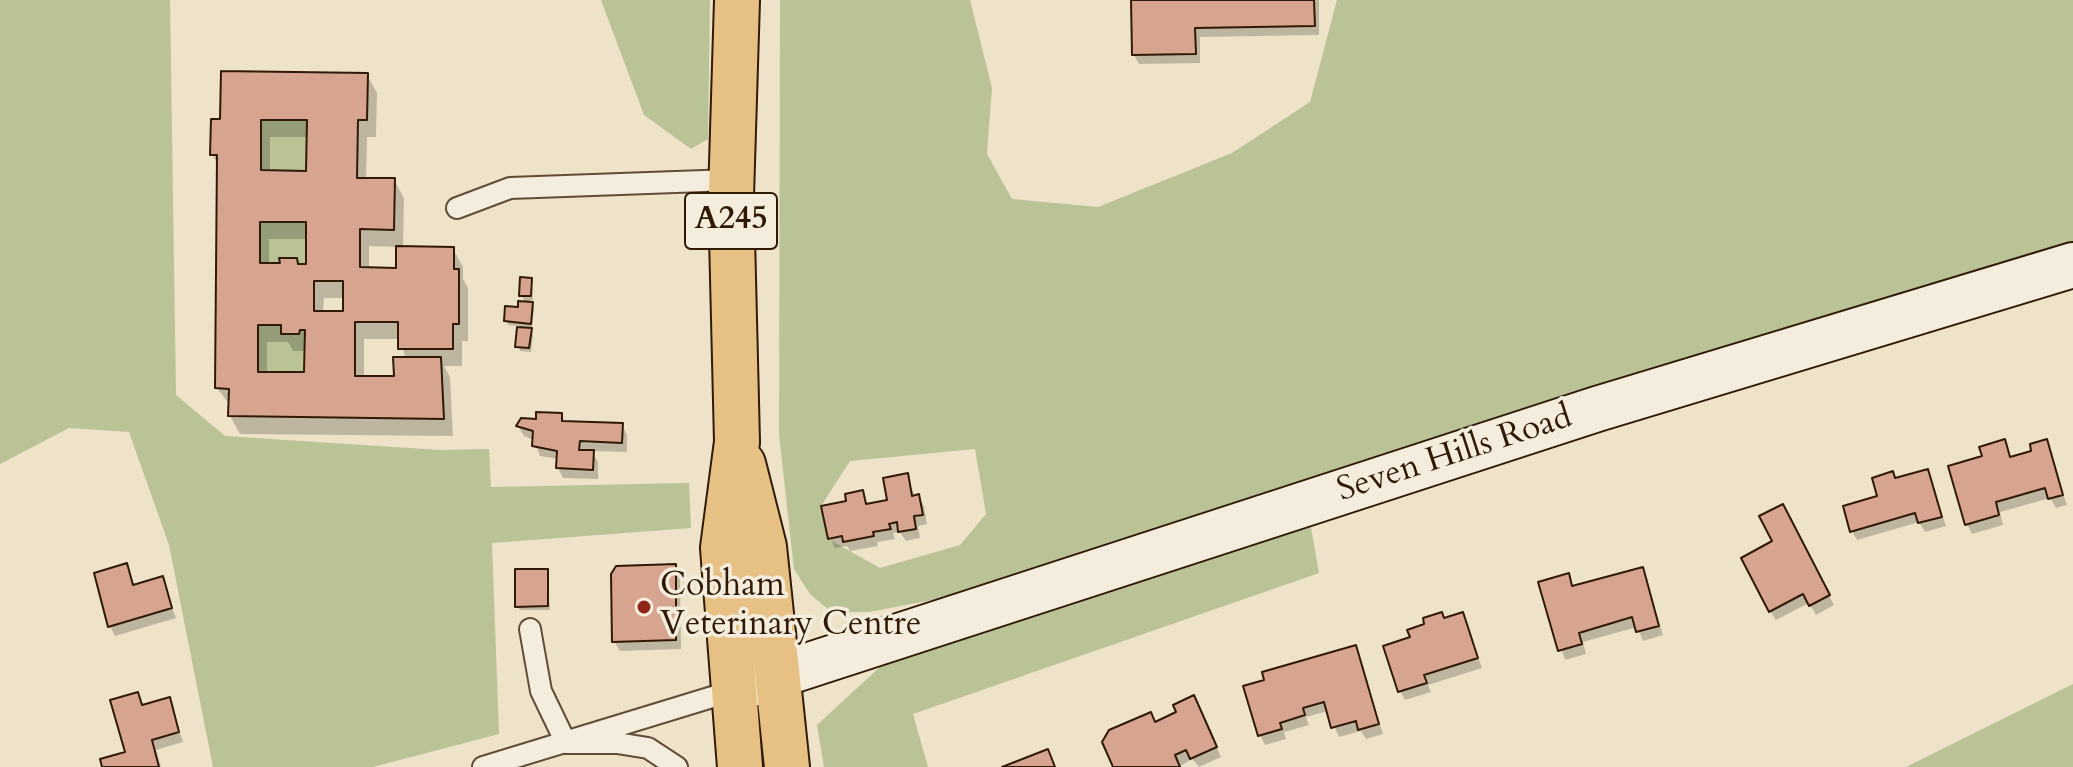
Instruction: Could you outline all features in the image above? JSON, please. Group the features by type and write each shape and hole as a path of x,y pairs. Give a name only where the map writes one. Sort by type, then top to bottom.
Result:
{"main road":[{"name":"A245","path":"737,0 731,180 737,442 723,548 740,767"},
{"name":"Seven Hills Road","path":"732,691 779,695 840,656 1597,409 2073,265"},
{"name":"A245","path":"737,442 764,547 787,767"}],"lane":[{"path":"457,208 510,188 731,180"},
{"path":"530,629 541,691 566,743"},
{"path":"483,767 732,691"},
{"path":"566,743 617,743 648,748 677,767"}],"green space":[{"path":"0,0 170,0 176,395 225,436 440,450 489,449 491,487 689,483 691,528 492,543 499,734 373,767 213,767 169,545 129,432 69,428 0,464"},
{"path":"601,0 710,0 708,139 691,149 644,115"},
{"path":"780,0 970,0 992,88 987,154 1012,199 1098,207 1232,153 1310,102 1337,0 2073,0 2073,251 1073,573 869,612 831,612 810,594 794,569 779,435","holes":["975,449 986,514 960,545 880,568 828,539 821,506 850,461"]},
{"path":"261,120 307,120 306,171 261,170"},
{"path":"260,222 306,222 306,264 298,264 297,258 280,258 280,263 260,263"},
{"path":"258,325 281,325 281,334 299,334 300,330 305,330 304,372 258,372"},
{"path":"1310,522 1319,573 913,714 928,767 824,767 817,725 894,654"},
{"path":"2073,684 2073,767 1906,767"}],"building":[{"path":"1131,0 1314,0 1315,26 1195,28 1196,54 1132,55"},
{"path":"221,71 368,73 367,120 358,120 357,178 395,178 394,230 360,229 360,267 396,268 396,246 454,247 454,269 459,269 459,324 453,324 453,349 398,349 398,322 355,322 355,376 394,376 393,357 441,357 444,419 228,416 229,389 215,388 217,155 210,155 211,119 220,119","holes":["261,120 307,120 306,171 261,170","260,222 306,222 306,264 298,264 297,258 279,258 280,263 260,263","314,281 343,281 343,311 314,311","258,325 281,325 281,334 299,334 300,330 305,330 304,372 258,372"]},
{"path":"520,277 532,278 531,296 519,296"},
{"path":"518,301 533,302 531,324 504,321 505,306 518,307"},
{"path":"517,327 532,328 529,348 515,347"},
{"path":"536,412 562,413 562,421 623,423 622,443 580,441 579,450 594,450 593,470 556,468 557,451 532,446 533,431 516,426 521,418 536,419"},
{"path":"2005,439 2010,457 2031,451 2030,444 2047,439 2063,495 2048,499 2045,488 1996,502 1999,515 1965,525 1948,466 1982,456 1979,447"},
{"path":"1928,469 1942,517 1918,523 1915,513 1850,532 1843,506 1877,496 1872,478 1893,471 1895,478"},
{"path":"908,473 912,496 919,494 923,515 914,516 916,529 898,532 897,522 889,524 891,529 873,532 874,536 843,542 842,536 828,539 821,506 846,501 845,494 863,490 866,504 887,500 883,478"},
{"path":"1783,504 1830,595 1809,606 1803,594 1769,612 1741,558 1772,541 1759,516"},
{"path":"127,563 133,585 163,576 172,608 108,627 94,573"},
{"name":"Cobham Veterinary Centre","path":"676,564 676,640 612,642 611,574 616,566"},
{"path":"1643,567 1659,626 1636,632 1632,617 1579,633 1582,644 1558,651 1538,582 1569,573 1572,586"},
{"path":"515,569 548,569 548,606 515,607"},
{"path":"1442,612 1444,618 1463,612 1478,658 1424,675 1427,683 1398,692 1383,646 1410,637 1407,630 1424,624 1423,618"},
{"path":"1356,645 1379,724 1358,730 1356,721 1331,728 1324,702 1303,708 1305,715 1280,723 1282,729 1258,736 1243,686 1264,680 1262,672"},
{"path":"138,692 142,705 170,697 179,732 152,740 159,767 102,767 100,759 125,752 110,700"},
{"path":"1194,695 1217,747 1190,759 1186,750 1175,755 1180,767 1113,767 1102,742 1109,730 1151,712 1155,722 1176,712 1173,705"},
{"path":"1048,749 1055,767 1002,767"}],"place":[{"name":"Cobham Veterinary Centre","path":"644,607"}]}
